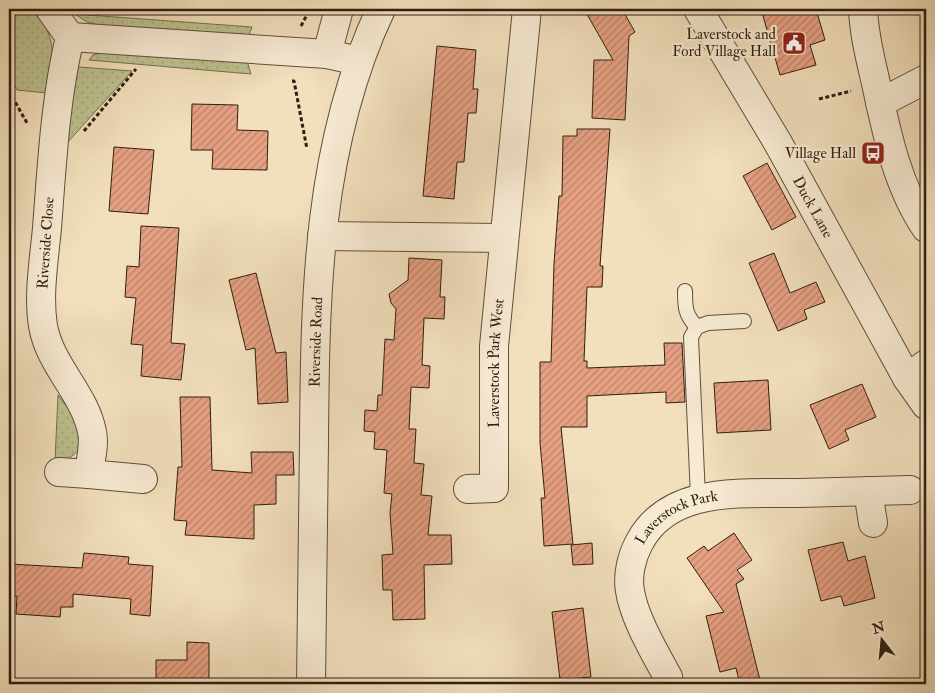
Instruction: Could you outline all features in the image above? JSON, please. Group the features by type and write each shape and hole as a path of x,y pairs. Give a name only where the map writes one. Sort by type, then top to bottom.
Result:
{"street":[{"path":"50,9 70,37 326,54 359,61"},
{"path":"326,54 340,9"},
{"name":"Riverside Road","path":"311,684 316,311 322,236 336,138 359,61 380,9"},
{"name":"Laverstock Park West","path":"492,488 494,346 503,238 527,9"},
{"name":"Duck Lane","path":"698,9 917,371 926,405"},
{"path":"863,9 864,35 892,152 919,217 926,228"},
{"name":"Riverside Close","path":"70,37 61,76 54,148 42,292 43,327 52,356 85,412 93,433 89,474"},
{"path":"878,94 926,79"},
{"path":"322,236 503,238"},
{"path":"59,472 143,479"},
{"name":"Laverstock Park","path":"669,684 668,677 646,637 630,590 630,569 635,550 645,531 661,515 678,505 698,498 718,495 910,490"},
{"path":"868,491 873,523"}],"lane":[{"path":"685,290 685,309 688,318 697,327"},
{"path":"698,498 692,336 697,327 708,323 744,321"}],"path":[{"path":"54,148 69,148 137,68"},
{"path":"284,80 294,81 310,163 330,170"},
{"path":"819,99 878,94"}],"green space":[{"path":"9,9 36,9 48,32 51,41 52,58 47,93 17,90 9,77"},
{"path":"75,14 252,27 248,38 105,27 87,22"},
{"path":"111,51 247,61 251,74 89,60 93,55"},
{"path":"79,67 132,71 67,143 71,77"},
{"path":"58,395 77,420 80,448 69,458 55,461"}],"building":[{"path":"584,9 622,9 635,32 629,36 625,120 592,118 594,60 613,60"},
{"name":"Laverstock and Ford Village Hall","path":"761,9 816,9 825,40 810,45 816,65 780,75"},
{"path":"437,46 476,50 473,89 478,89 476,113 468,113 464,162 457,162 454,199 423,196"},
{"path":"192,104 238,105 237,130 268,131 267,170 212,169 213,150 191,150"},
{"path":"577,129 610,129 600,266 603,266 602,287 587,287 584,361 587,361 587,368 665,365 664,343 682,343 685,402 666,403 666,392 587,396 587,427 561,427 573,544 544,546 541,498 545,498 540,443 540,362 551,362 554,264 559,196 562,196 563,136 577,136"},
{"path":"114,147 154,150 148,214 109,211"},
{"path":"767,163 796,217 772,230 743,176"},
{"path":"141,226 179,228 171,343 185,344 181,380 141,376 143,345 131,344 136,298 125,297 127,266 139,267"},
{"path":"774,253 790,293 816,282 825,302 804,310 807,319 778,331 749,263"},
{"path":"409,258 442,260 440,297 445,297 444,319 424,318 422,365 430,366 429,388 411,387 409,429 416,429 414,463 424,464 421,495 432,496 428,535 451,535 452,564 424,565 425,619 393,620 392,590 383,590 382,555 393,554 390,513 392,494 384,493 387,450 374,449 375,432 364,431 365,410 377,411 378,395 382,395 385,339 394,340 396,309 391,303 389,294 408,280"},
{"path":"256,273 276,353 286,352 288,402 258,404 255,348 246,350 229,280"},
{"path":"768,380 771,430 717,433 714,383"},
{"path":"862,384 876,417 845,430 849,440 829,449 810,405"},
{"path":"180,397 210,397 212,470 252,473 251,452 293,452 294,475 276,475 276,504 254,505 254,539 185,535 187,521 174,520 178,467 182,467"},
{"path":"734,533 752,560 737,570 744,579 736,584 761,684 740,684 736,668 720,672 706,616 724,612 687,558 704,546 708,551"},
{"path":"843,542 848,561 865,556 875,598 844,606 841,596 821,601 808,550"},
{"path":"592,543 593,564 573,565 571,545"},
{"path":"84,553 129,557 128,564 153,566 150,616 130,614 131,599 73,594 73,607 61,607 60,617 16,614 17,596 9,596 9,564 82,568"},
{"path":"583,608 591,677 560,680 552,612"},
{"path":"187,642 209,643 209,684 156,684 156,660 187,660"}],"place":[{"name":"Laverstock and Ford Village Hall","path":"794,43"},
{"name":"Village Hall","path":"873,153"}]}
